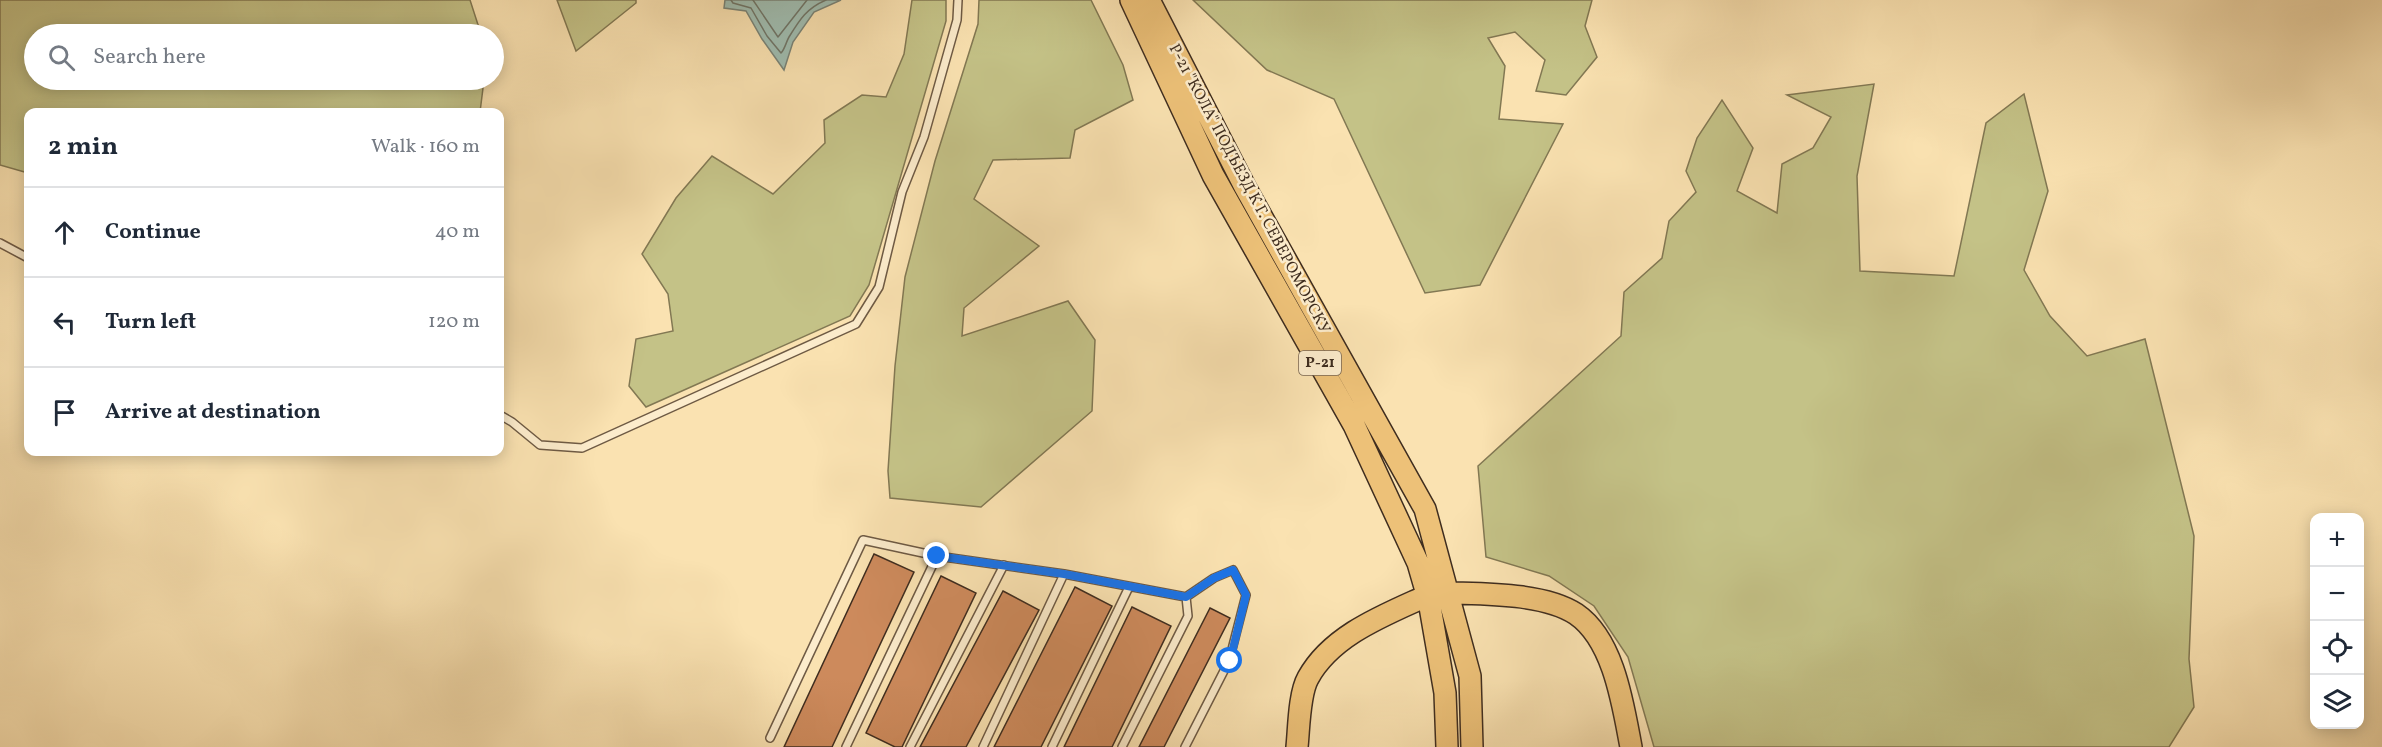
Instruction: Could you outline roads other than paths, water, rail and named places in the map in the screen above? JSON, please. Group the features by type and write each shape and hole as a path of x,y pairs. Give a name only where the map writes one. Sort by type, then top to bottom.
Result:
{"main road":[{"name":"Р-21","path":"1131,0 1207,165 1354,425 1418,563 1430,601 1445,693 1447,747"},
{"name":"Р-21 \"КОЛА\" ПОДЪЕЗД К Г. СЕВЕРОМОРСКУ","path":"1149,0 1245,187 1425,509 1470,676 1472,747"},
{"path":"1455,593 1506,595 1556,605 1576,614 1595,634 1610,660 1631,747"},
{"path":"1297,747 1300,711 1306,680 1331,648 1377,619 1424,597"}],"lane":[{"path":"504,417 540,445 582,448 856,324 879,287 902,192 924,137 957,20 958,0"},
{"path":"0,243 24,256"},
{"path":"770,738 863,540 937,556 1064,574 1186,597 1214,578 1233,570 1246,595 1230,661 1185,747"},
{"path":"846,747 937,556"},
{"path":"910,747 1004,566"},
{"path":"983,747 1064,574"},
{"path":"1052,747 1129,587"},
{"path":"1122,747 1188,616 1186,597"}],"water":[{"path":"725,0 841,0 814,12 793,42 784,70 746,11 724,8"}]}
